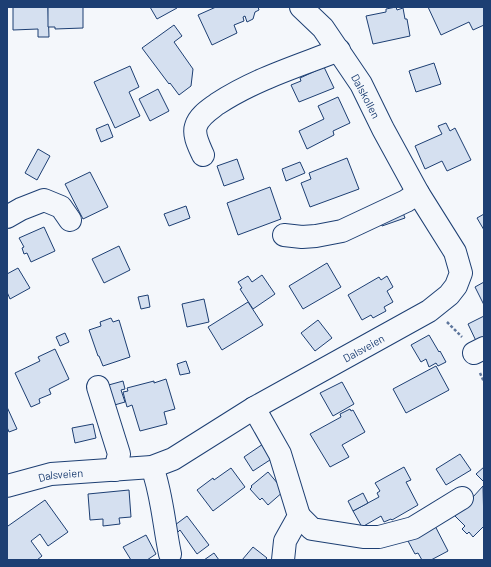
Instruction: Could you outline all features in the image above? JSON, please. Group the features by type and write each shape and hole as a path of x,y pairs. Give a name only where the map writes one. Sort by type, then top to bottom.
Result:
{"street":[{"name":"Dalskollen","path":"301,7 323,28 340,50 361,84 383,129 418,193 455,252 461,274"},
{"path":"203,155 197,139 196,127 201,116 234,93 266,78 340,50"},
{"path":"284,235 302,237 342,231 406,201 418,193"},
{"path":"7,217 21,209 44,200 61,207 70,220"},
{"name":"Dalsveien","path":"7,486 51,474 152,467 173,459 254,408 429,311 449,295 456,286 461,274"},
{"path":"98,387 119,454 115,470"},
{"path":"254,408 280,454 299,516 312,529 363,537 379,537 413,528 462,498"},
{"path":"152,467 159,491 164,528 170,554"},
{"path":"283,560 285,541 299,516"}],"building":[{"path":"13,7 48,7 49,37 38,37 38,29 13,30"},
{"path":"48,7 83,7 83,28 55,29 55,27 48,27"},
{"path":"150,7 177,7 177,8 157,19"},
{"path":"216,7 258,7 259,10 255,12 253,19 247,22 245,16 243,17 244,21 234,25 237,33 212,45 198,15"},
{"path":"396,7 397,10 403,8 405,19 407,19 410,36 373,44 366,16 386,12 386,9"},
{"path":"428,7 484,7 484,25 473,30 469,22 441,35"},
{"path":"174,25 182,36 174,42 193,69 191,86 179,95 142,48"},
{"path":"434,63 441,84 416,92 409,71"},
{"path":"130,66 139,87 129,92 140,116 115,128 94,82"},
{"path":"324,67 334,88 299,102 291,85 301,81 300,78"},
{"path":"158,89 169,111 150,121 139,99"},
{"path":"338,97 350,123 333,131 334,135 307,149 299,131 324,119 318,106"},
{"path":"446,123 450,131 455,128 471,160 447,171 442,161 425,169 415,146 442,134 438,126"},
{"path":"108,124 113,137 101,142 96,129"},
{"path":"38,149 50,156 37,180 25,173"},
{"path":"347,158 359,189 310,207 301,183 311,179 309,173"},
{"path":"237,159 244,179 224,186 217,166"},
{"path":"300,162 305,173 286,181 282,169"},
{"path":"90,172 108,207 83,219 65,184"},
{"path":"270,187 281,219 238,235 227,203"},
{"path":"186,206 190,218 169,226 164,214"},
{"path":"401,208 405,218 382,226 378,217"},
{"path":"484,214 484,230 477,218"},
{"path":"44,227 55,251 31,262 27,253 24,254 22,248 24,247 19,238"},
{"path":"119,246 130,270 104,283 92,259"},
{"path":"327,263 341,287 303,309 289,286"},
{"path":"18,268 30,288 10,299 7,292 7,274"},
{"path":"262,275 275,294 253,309 240,289 242,288 238,282 248,276 252,282"},
{"path":"387,276 393,287 387,291 393,302 384,307 386,311 373,318 371,315 362,320 348,295 379,277 381,280"},
{"path":"484,282 484,305 475,287"},
{"path":"148,295 150,307 141,309 138,297"},
{"path":"204,299 209,322 187,327 182,304"},
{"path":"248,302 263,325 222,350 208,327"},
{"path":"484,316 484,340 477,343 468,324"},
{"path":"111,318 113,322 119,320 130,357 103,366 89,330 101,326 100,322"},
{"path":"318,320 332,338 315,351 301,333"},
{"path":"65,333 69,342 60,346 56,337"},
{"path":"429,335 446,362 438,366 436,363 429,367 426,359 421,362 411,345"},
{"path":"55,349 69,379 49,389 51,394 39,399 40,403 31,407 15,373 40,361 38,357"},
{"path":"186,361 190,373 180,375 177,364"},
{"path":"436,366 449,390 406,413 393,389"},
{"path":"166,379 175,409 164,412 167,424 140,431 132,405 127,407 123,392 128,391 127,388"},
{"path":"123,381 125,389 121,390 125,402 111,406 105,386"},
{"path":"342,382 354,404 333,416 320,393"},
{"path":"7,407 17,429 9,432 7,427"},
{"path":"350,409 351,411 353,410 365,432 342,445 349,457 330,467 310,434 341,417 340,414"},
{"path":"93,424 96,438 75,443 72,428"},
{"path":"263,444 273,458 253,471 244,457"},
{"path":"460,454 471,470 446,485 436,469"},
{"path":"404,467 411,480 406,482 418,505 392,520 391,519 384,522 381,516 362,527 353,511 379,497 377,493 380,491 375,483"},
{"path":"484,467 484,482 476,474"},
{"path":"231,468 245,487 213,511 197,490 213,478 214,480"},
{"path":"268,472 284,491 268,505 262,498 260,500 250,489 252,487 251,486"},
{"path":"483,486 484,526 473,537 469,532 467,534 462,529 465,526 454,515 471,495 473,497"},
{"path":"129,490 131,517 119,518 120,524 103,526 103,519 90,520 88,494"},
{"path":"363,493 368,503 353,511 348,501"},
{"path":"45,500 68,532 48,546 40,534 31,541 42,556 37,560 7,560 7,524 8,526"},
{"path":"187,516 209,545 197,554 180,530 178,532 175,528 177,527 175,525"},
{"path":"433,522 448,551 431,560 422,560 418,553 415,554 408,541"},
{"path":"146,535 156,554 147,560 131,560 123,547"},
{"path":"253,547 267,558 265,560 242,560"},
{"path":"214,553 219,560 204,560"}]}
